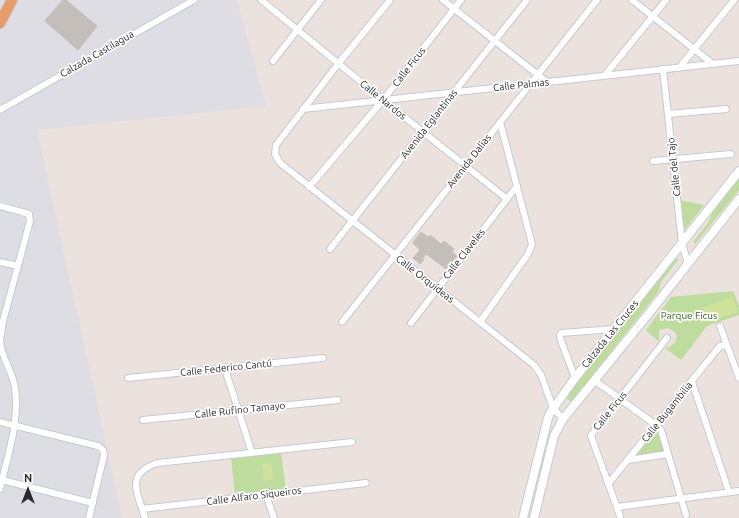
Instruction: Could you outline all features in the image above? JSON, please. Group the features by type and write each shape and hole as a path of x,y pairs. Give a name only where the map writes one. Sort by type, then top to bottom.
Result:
{"highway":[{"path":"0,23 12,0"}],"street":[{"name":"Calzada Castilagua","path":"0,110 194,0"},
{"name":"Calle Nardos","path":"260,0 507,199"},
{"path":"273,61 321,0"},
{"path":"303,109 390,0"},
{"path":"443,0 547,82"},
{"name":"Calle Ficus","path":"310,187 383,100 461,0"},
{"name":"Avenida Eglantinas","path":"330,248 527,0"},
{"name":"Avenida Dalias","path":"342,322 596,0"},
{"path":"632,0 713,64"},
{"path":"605,76 666,0"},
{"path":"680,68 734,0"},
{"name":"Calle Palmas","path":"303,109 739,61"},
{"name":"Calle del Tajo","path":"663,69 682,244 688,263"},
{"path":"668,114 726,108"},
{"name":"Calle Orquídeas","path":"303,109 274,149 280,163 534,365 541,376 553,408 563,419"},
{"path":"480,322 528,254 532,244 500,122"},
{"path":"653,162 731,154"},
{"name":"Calzada Las Cruces","path":"523,518 544,431 553,408 575,378 739,171"},
{"name":"Calle Claveles","path":"410,323 517,186"},
{"name":"Calzada Las Cruces","path":"534,518 554,436 563,419 739,199"},
{"path":"0,206 29,214 30,221 2,320 0,341 1,350 14,381 15,390 14,425 0,489"},
{"path":"0,262 18,266"},
{"path":"720,326 739,378"},
{"path":"575,378 560,338 561,333 614,329"},
{"name":"Calle Ficus","path":"620,516 591,436 667,338"},
{"name":"Calle Bugambilia","path":"608,484 720,346 728,345"},
{"name":"Calle Federico Cantú","path":"128,378 323,358"},
{"path":"225,369 252,453"},
{"path":"594,380 656,425 662,433 686,515"},
{"path":"692,382 729,492"},
{"name":"Calle Rufino Tamayo","path":"143,420 338,400"},
{"path":"0,422 98,446 103,450 104,455 89,518"},
{"path":"145,518 135,485 136,479 142,470 157,463 352,442"},
{"path":"628,460 668,454"},
{"path":"2,480 93,503"},
{"name":"Calle Alfaro Siqueiros","path":"142,509 366,483"},
{"path":"617,507 739,491"},
{"path":"266,495 274,518"}],"shaded area":[{"path":"0,0 237,0 266,106 37,130 122,518 0,518"}],"green space":[{"path":"739,179 739,190 695,244 693,242 708,223 712,213"},
{"path":"680,200 704,205 685,230"},
{"path":"676,258 679,259 661,282 659,291 571,402 566,398"},
{"name":"Parque Ficus","path":"733,291 739,306 739,315 707,326 681,360 665,348 671,346 676,340 677,335 673,331 667,328 659,331 659,342 646,330 671,297"},
{"path":"733,297 738,312 708,322 703,307"},
{"path":"656,426 668,453 630,459"},
{"path":"281,450 286,491 235,497 231,457"},
{"path":"271,463 273,480 264,481 262,464"}],"building":[{"path":"63,0 66,0 97,26 78,50 45,21"},
{"path":"421,232 428,237 430,235 441,244 444,241 454,249 452,252 457,256 446,269 426,254 422,260 424,260 420,264 413,258 420,250 413,243"}]}
